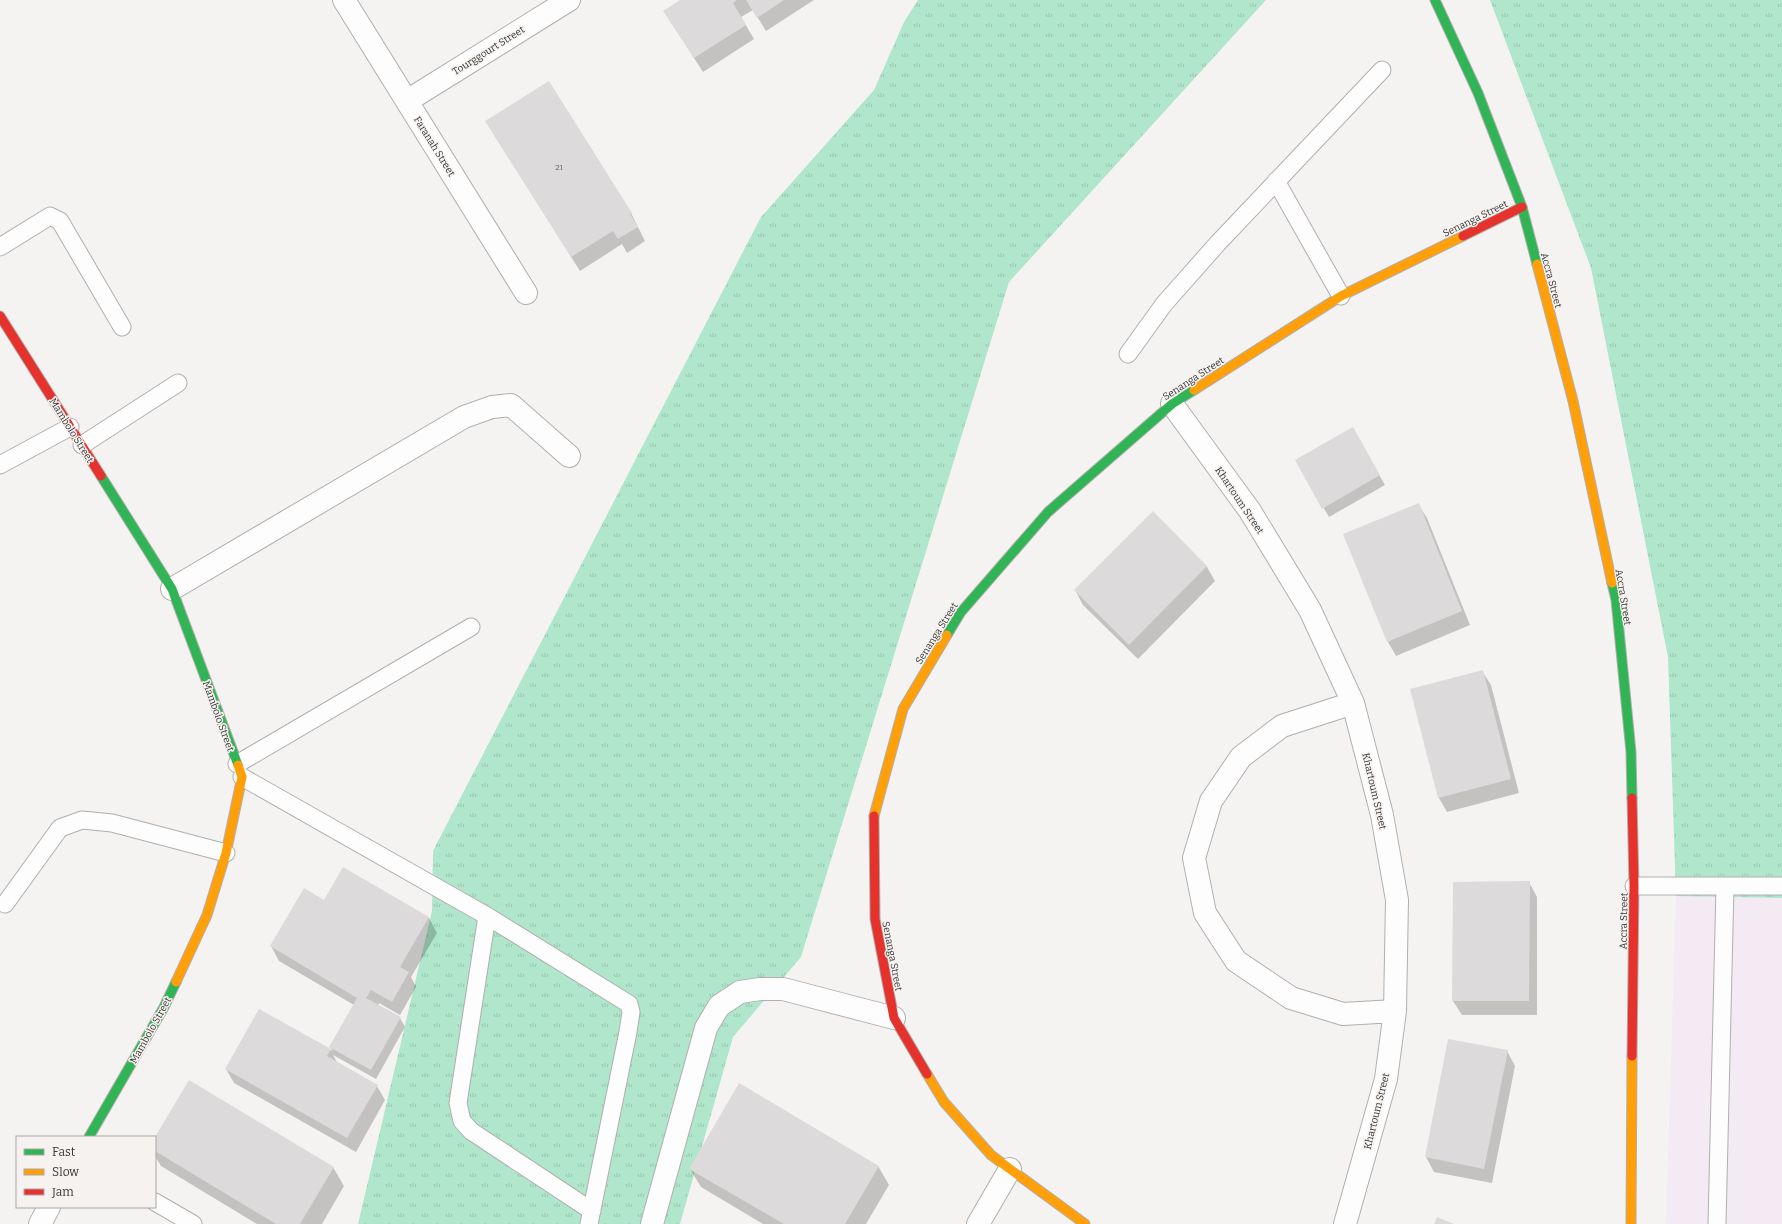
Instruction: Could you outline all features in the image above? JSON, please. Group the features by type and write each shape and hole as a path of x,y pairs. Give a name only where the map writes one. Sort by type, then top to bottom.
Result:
{"street":[{"name":"Faranah Street","path":"344,0 526,293"},
{"name":"Tourggourt Street","path":"407,101 569,0"},
{"name":"Accra Street","path":"1435,0 1478,93 1522,207 1573,400 1616,600 1631,752 1634,886 1631,1224"},
{"name":"Senanga Street","path":"1085,1224 991,1155 944,1102 894,1018 874,919 874,812 903,709 961,612 1048,512 1172,404 1340,296 1522,207"},
{"name":"Mambolo Street","path":"0,316 172,589 239,771 226,853 207,915 164,1007 90,1136"},
{"name":"Khartoum Street","path":"1172,404 1250,511 1310,610 1353,703 1382,815 1397,900 1395,1011 1386,1079 1345,1224"},
{"path":"172,589 464,417 492,407 511,405 569,456"},
{"path":"1353,703 1282,726 1241,757 1210,801 1194,858 1205,913 1236,961 1291,998 1343,1014 1395,1011"},
{"path":"652,1224 706,1028 719,1006 740,992 760,989 783,989 894,1018"},
{"path":"978,1224 1010,1169"},
{"path":"40,1224 48,1208"}],"lane":[{"path":"1128,354 1164,304 1218,243 1382,70"},
{"path":"1276,181 1340,296"},
{"path":"0,247 50,216 55,217 60,221 122,327"},
{"path":"82,445 178,383"},
{"path":"0,465 70,427"},
{"path":"471,628 239,771 487,916 629,1004 631,1012 628,1032 590,1217 472,1131 462,1121 458,1102 487,916"},
{"path":"5,904 60,828 82,820 112,823 226,853"},
{"path":"1634,886 1782,886"},
{"path":"1717,1224 1725,886"},
{"path":"156,1203 193,1224"}],"shaded area":[{"path":"1676,896 1782,898 1782,1224 1666,1224"}],"green space":[{"path":"918,0 1266,0 1009,282 801,957 733,1037 680,1224 358,1224 432,911 433,851 761,217 874,90 904,22"},
{"path":"1490,0 1782,0 1782,898 1676,896 1668,657 1591,268"}],"building":[{"path":"680,0 737,0 733,3 746,25 694,58 663,11"},
{"path":"746,0 784,0 757,18"},
{"path":"549,81 632,213 630,214 638,227 618,239 613,231 571,257 485,121"},
{"path":"1353,427 1380,475 1322,509 1295,460"},
{"path":"1419,503 1462,611 1387,642 1343,534"},
{"path":"1153,511 1207,566 1129,645 1074,590"},
{"path":"1483,670 1511,779 1438,798 1410,689"},
{"path":"343,867 429,917 400,967 409,972 392,1002 371,990 366,998 401,1017 371,1070 329,1047 357,998 270,946 304,888 324,900"},
{"path":"1530,881 1529,1001 1452,1001 1453,882"},
{"path":"259,1009 331,1049 327,1056 378,1085 347,1138 225,1069"},
{"path":"1448,1039 1508,1050 1484,1169 1425,1157"},
{"path":"189,1080 334,1167 300,1224 276,1224 156,1152 156,1136"},
{"path":"739,1083 879,1166 845,1224 784,1224 689,1169"},
{"path":"1437,1217 1454,1224 1434,1224"}],"traffic: fast":[{"path":"1435,0 1478,93 1522,207 1537,264"},
{"path":"947,635 961,612 1048,512 1172,404 1194,390"},
{"path":"101,476 172,589 238,765"},
{"path":"1612,583 1616,600 1631,752 1632,798"},
{"path":"90,1136 164,1007 176,982"}],"traffic: slow":[{"path":"1194,390 1341,296 1463,236"},
{"path":"1537,264 1573,401 1612,583"},
{"path":"874,816 903,709 947,635"},
{"path":"176,982 207,915 226,853 242,777 238,765"},
{"path":"1631,1224 1632,1056"},
{"path":"927,1074 944,1102 991,1155 1085,1224"}],"traffic: jam":[{"path":"1463,236 1522,207"},
{"path":"0,316 101,476"},
{"path":"1632,798 1634,886 1632,1056"},
{"path":"874,816 875,919 894,1018 927,1074"}]}
